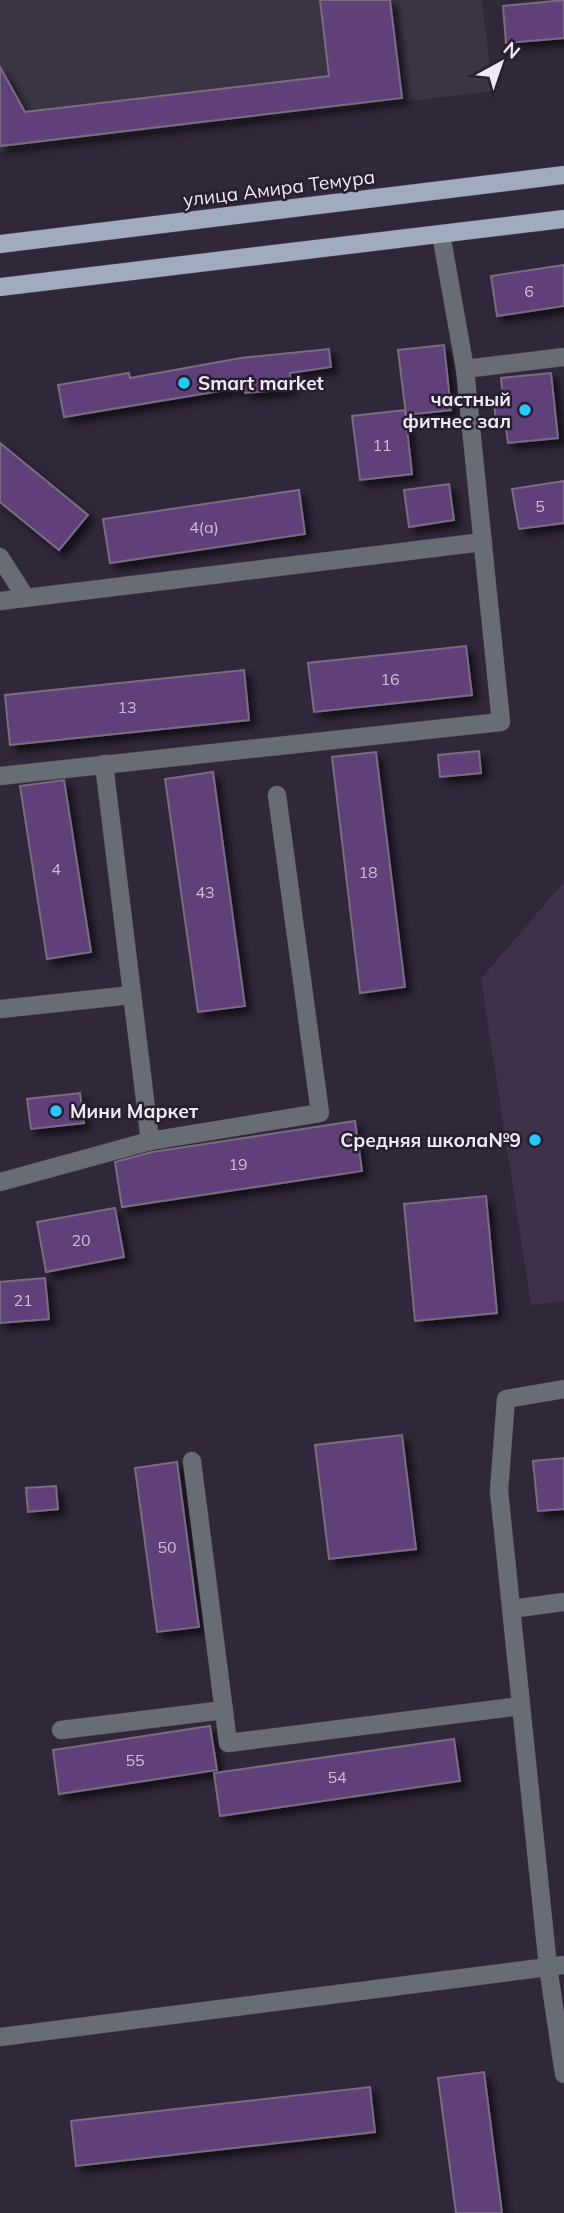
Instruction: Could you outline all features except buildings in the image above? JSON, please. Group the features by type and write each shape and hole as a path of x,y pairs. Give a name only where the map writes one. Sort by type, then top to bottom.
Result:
{"main road":[{"name":"улица Амира Темура","path":"0,244 564,175"},
{"path":"0,287 564,219"}],"street":[{"path":"0,776 501,722 465,369 441,234"},
{"path":"465,369 564,357"},
{"path":"0,601 482,542"},
{"path":"0,557 26,598"},
{"path":"104,764 150,1141"},
{"path":"0,1182 150,1141 320,1113 277,794"},
{"path":"0,1009 132,995"},
{"path":"564,1389 506,1399 499,1491 521,1706 556,1966 564,2074"},
{"path":"192,1461 228,1744 521,1706"},
{"path":"511,1609 564,1602"},
{"path":"61,1730 224,1710"},
{"path":"0,2037 556,1966"}],"shaded area":[{"path":"0,0 482,0 493,91 0,151"},
{"name":"Средняя школа№9","path":"564,882 564,1301 531,1305 481,979"}],"place":[{"name":"Smart market","path":"184,383"},
{"name":"частный фитнес зал","path":"525,410"},
{"name":"Мини Маркет","path":"56,1111"},
{"name":"Средняя школа№9","path":"535,1140"}]}
